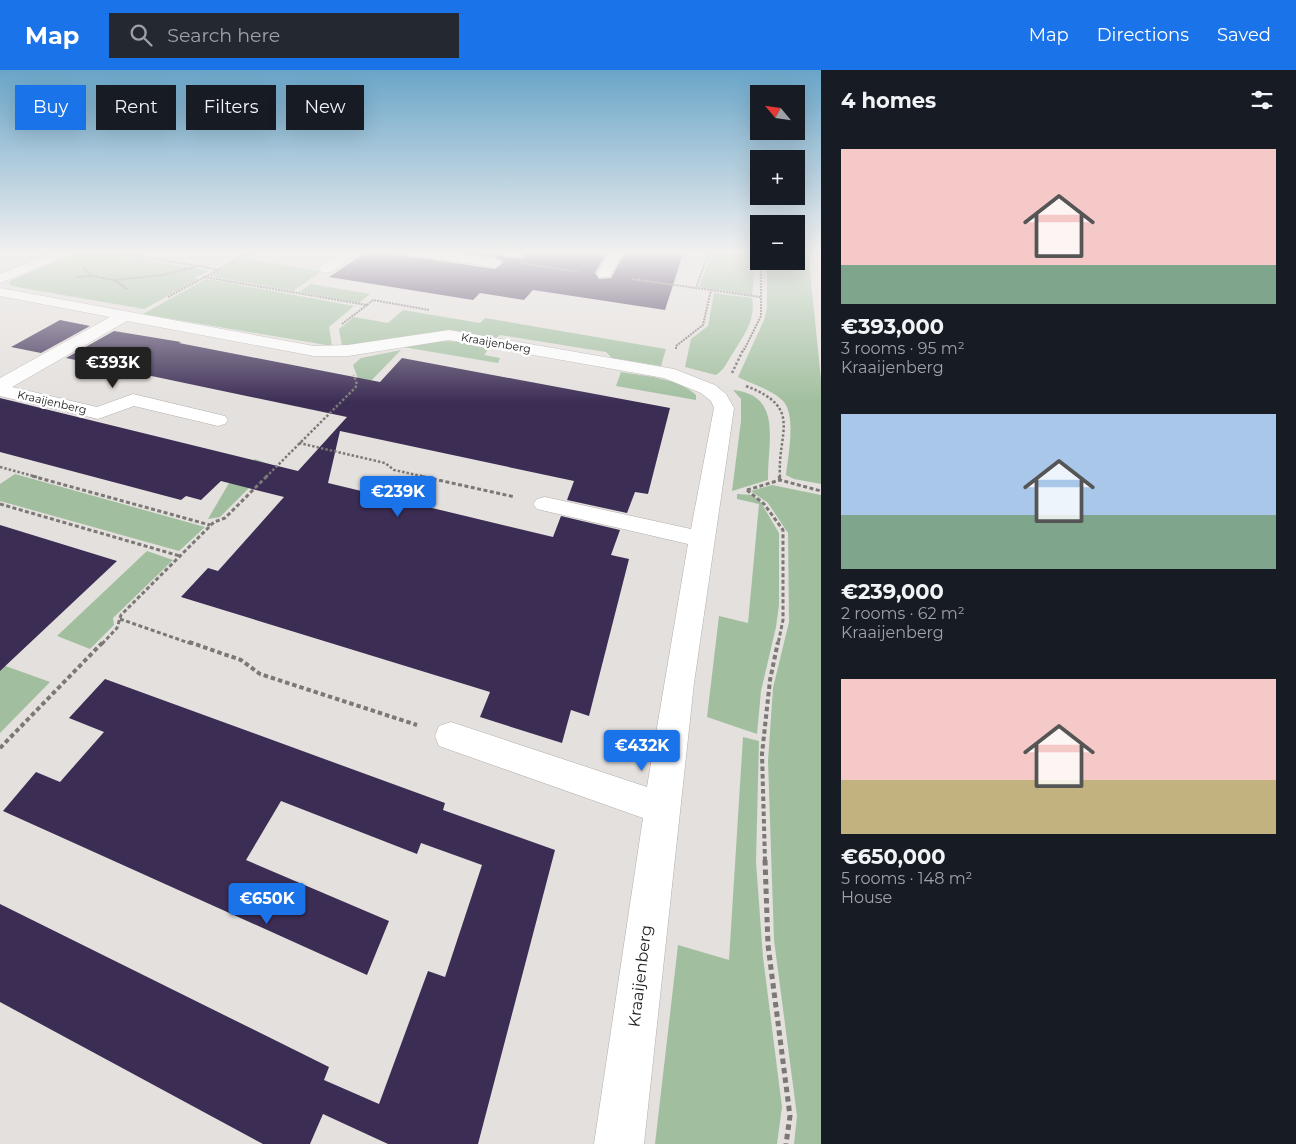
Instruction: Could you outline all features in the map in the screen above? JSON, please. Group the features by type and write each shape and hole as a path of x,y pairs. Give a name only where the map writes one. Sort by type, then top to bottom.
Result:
{"street":[{"name":"Kraaijenberg","path":"52,302 314,351 340,352 424,336 449,335 668,373 718,384 719,398 724,408 701,539 662,808 618,1144"},
{"name":"Kraaijenberg","path":"0,386 128,317"},
{"name":"Kraaijenberg","path":"0,390 98,413 133,400 218,420"},
{"path":"545,504 701,539"},
{"path":"451,736 662,808"}],"path":[{"path":"145,302 152,307"},
{"path":"128,317 161,302"},
{"path":"0,748 117,628 121,615 210,525 225,518 357,385 351,366 340,352 336,328 367,305 350,302"},
{"path":"668,373 676,346 704,326 709,302"},
{"path":"760,302 761,316 718,384 761,391 779,404 784,421 780,480"},
{"path":"299,444 385,463 394,470 545,504"},
{"path":"0,467 210,525"},
{"path":"786,1144 790,1116 768,945 762,754 770,680 783,620 783,530 764,504 747,490 780,480 821,491"},
{"path":"0,504 180,556"},
{"path":"120,619 241,660 260,674 451,736"}],"green space":[{"path":"104,302 157,302 144,309"},
{"path":"164,302 333,302 354,306 329,327 332,346 143,314"},
{"path":"712,302 753,302 751,320 745,333 724,368 716,375 685,367 691,339 708,326"},
{"path":"767,302 813,302 821,379 821,484 794,479 786,475 790,446 790,424 787,406 772,393 738,377 764,320"},
{"path":"403,310 480,323 485,318 666,349 661,366 612,358 606,352 500,335 496,338 428,333 342,346 339,329 354,317 388,323"},
{"path":"441,341 462,342 490,347 484,355 500,358 498,363 403,347"},
{"path":"401,350 364,388 361,387 353,365 361,358"},
{"path":"621,372 671,381 689,389 696,395 696,400 616,386"},
{"path":"733,390 749,394 760,401 766,411 770,437 768,480 732,491 741,421 741,399"},
{"path":"255,459 272,465 220,517 208,519 229,483"},
{"path":"15,474 205,527 179,551 0,501 0,484"},
{"path":"772,485 821,495 821,1144 794,1144 797,1116 774,940 768,761 773,688 789,622 788,533 768,503 751,491"},
{"path":"737,494 752,495 760,501 779,533 779,605 776,627 761,691 757,734 707,717 719,616 748,623 759,504 737,499"},
{"path":"147,551 173,560 113,618 114,625 90,649 57,636"},
{"path":"0,664 50,682 0,733"},
{"path":"743,737 759,741 756,862 763,957 782,1107 777,1144 655,1144 678,945 729,960"}],"building":[{"path":"613,302 668,302 665,310"},
{"path":"60,320 90,326 41,353 11,347"},
{"path":"114,331 181,342 179,343 380,382 402,358 670,408 648,494 635,492 627,513 567,500 574,481 340,431 328,483 553,537 561,516 620,530 611,555 629,559 589,716 571,710 562,743 480,717 490,692 181,597 208,568 218,571 284,497 221,481 201,500 186,496 181,500 0,452 0,398 298,471 347,417 66,358"},
{"path":"0,525 117,561 0,671"},
{"path":"105,679 445,803 443,810 555,850 478,1144 388,1144 323,1114 310,1144 263,1144 0,1002 0,904 329,1067 324,1080 379,1104 428,971 445,977 482,865 421,843 417,854 281,801 246,860 389,921 367,975 3,811 36,772 60,782 104,732 69,718"}]}
